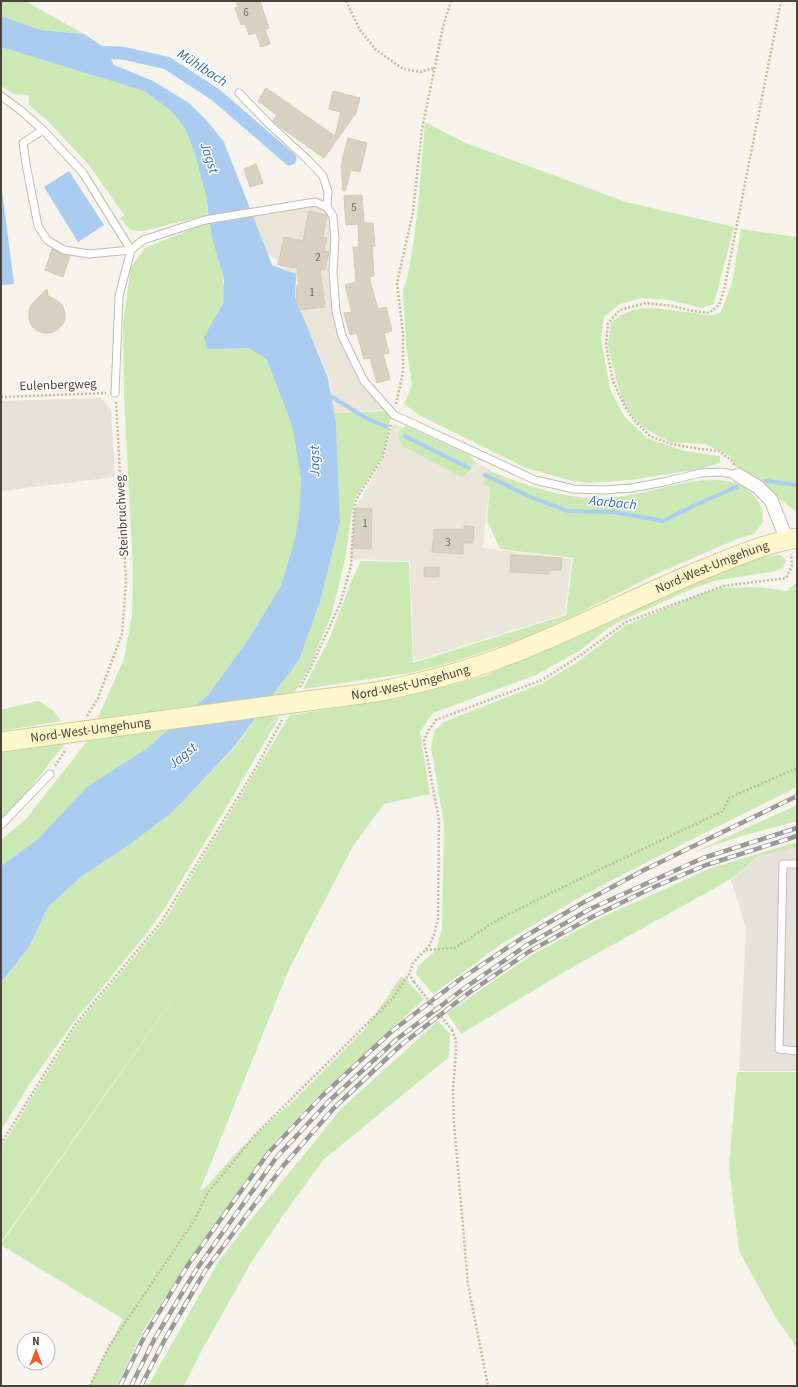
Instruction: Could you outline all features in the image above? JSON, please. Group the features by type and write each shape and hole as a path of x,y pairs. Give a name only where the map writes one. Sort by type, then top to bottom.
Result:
{"main road":[{"name":"Nord-West-Umgehung","path":"1,742 380,691 435,679 497,659 717,564 792,539"}],"street":[{"path":"738,474 758,487 771,500 792,539"}],"lane":[{"path":"239,93 323,176 328,192 327,207"},
{"path":"1,96 19,109 43,130 83,173 131,250 119,296 115,393"},
{"path":"43,130 23,143 26,164 38,226 47,240 64,250 89,254 131,250 144,240 205,220 315,202 327,207 333,216 335,239 333,271 336,311 342,336 364,381 394,415 535,480 574,489 603,490 631,488 700,474 720,472 738,474"},
{"path":"1,825 50,774"},
{"path":"797,864 783,864 779,1049 797,1051"}],"path":[{"path":"346,1 360,30 375,49 403,69 420,72 434,68"},
{"path":"298,690 310,669 340,604 351,566 354,508 358,496 383,457 394,415 403,373 403,334 397,283 414,212 422,129 443,27 451,1"},
{"path":"738,474 732,461 719,450 700,449 671,444 650,436 635,422 625,407 613,381 606,345 608,323 620,310 646,303 709,313 719,305 732,252 781,1"},
{"name":"Eulenbergweg","path":"1,397 115,393"},
{"name":"Steinbruchweg","path":"86,717 98,698 122,634 126,581 115,393"},
{"path":"90,1386 108,1348 194,1221 207,1194 255,1135 393,998 409,974 413,963 429,946 434,935 438,919 439,820 424,741 428,731 436,720 542,680 578,657 626,622 723,586 786,578 792,566 792,539"},
{"path":"1,1144 75,1024 162,921 256,766 283,718"},
{"path":"50,774 70,742"},
{"path":"425,950 455,948 497,920 723,811 729,798 797,768"},
{"path":"409,974 452,1030 456,1040 453,1090 454,1123 468,1285 488,1386"}],"shaded area":[{"path":"331,202 332,237 341,338 383,410 334,412 329,378 316,346 299,331 296,318 297,282 279,262 271,255 264,252 240,216"},
{"path":"101,398 111,410 115,477 1,491 1,401"},
{"path":"393,423 491,470 483,548 571,559 565,614 414,661 410,561 350,559 356,507 385,456"},
{"path":"797,847 797,1071 739,1071 746,928 731,880 761,855"}],"green space":[{"path":"1,1 25,1 84,34 41,30 1,16"},
{"path":"1,47 144,91 170,110 185,128 195,154 206,196 208,215 143,231 130,230 120,218 124,215 89,165 48,121 29,105 29,95 14,94 1,86"},
{"path":"425,122 466,143 626,202 734,227 714,304 702,308 669,300 642,298 620,304 604,317 601,338 610,389 624,416 647,438 684,451 720,456 720,463 699,469 630,480 590,483 573,481 526,468 421,416 404,404 412,385 406,344 403,291 408,275 418,207"},
{"path":"209,222 220,264 224,296 216,317 204,337 207,348 249,348 267,360 292,426 301,478 299,516 294,542 281,586 249,638 209,694 146,749 88,787 38,839 1,866 1,840 26,819 88,740 124,659 132,615 133,571 124,394 123,324 131,267 145,248"},
{"path":"741,229 797,237 797,512 770,492 761,480 735,466 730,456 705,444 670,442 642,427 625,406 616,379 608,345 611,323 622,315 632,311 649,308 708,315 714,315 721,312 732,283"},
{"path":"385,411 391,417 383,456 356,496 352,510 345,560 332,613 309,669 292,696 270,699 299,660 320,602 340,522 336,423 334,413"},
{"path":"406,426 471,456 475,462 462,477 402,446 399,431"},
{"path":"487,470 527,485 555,493 570,496 598,498 627,496 702,480 721,480 737,484 751,492 762,509 763,522 754,534 737,539 656,574 583,611 519,640 456,661 410,673 303,689 330,637 353,577 361,561 409,562 413,663 566,615 573,558 500,549 487,520 490,488 483,484"},
{"path":"780,555 786,560 783,568 772,572 714,581 694,588 623,620 607,629 579,651 536,675 433,713 420,732 430,794 384,804 353,846 289,969 200,1190 205,1188 241,1148 289,1105 366,1028 401,977 404,977 424,999 321,1093 269,1148 189,1261 143,1331 117,1386 89,1386 123,1319 1,1244 210,946 1,1242 1,1148 77,1025 164,922 290,715 395,699 485,676 689,583 758,558"},
{"path":"797,582 797,787 582,896 503,943 433,994 416,974 418,966 436,950 442,929 444,824 431,747 435,730 444,722 543,683 579,661 626,625 703,593 722,588 759,587 787,591"},
{"path":"38,701 54,711 61,721 1,731 1,710"},
{"path":"281,714 232,798 164,909 147,933 72,1024 31,1082 1,1130 1,982 5,979 29,947 48,907 82,876 129,845 173,812 235,747 257,717 279,715 255,741"},
{"path":"67,741 11,812 1,821 1,752"},
{"path":"797,805 797,821 742,836 694,852"},
{"path":"797,842 797,847 759,856 731,879 571,968 461,1034 447,1013 532,955 596,920 711,868"},
{"path":"438,1021 450,1034 449,1057 323,1160 252,1261 202,1350 184,1386 148,1386 217,1264 241,1232 341,1109"},
{"path":"737,1072 797,1072 797,1348 776,1318 739,1251 729,1167"}],"water":[{"name":"Jagst","path":"1,16 41,30 84,34 105,48 114,65 153,81 189,103 208,122 224,142 272,265 296,274 295,297 328,378 336,423 340,522 320,602 299,660 234,747 173,812 129,845 82,876 48,907 29,947 1,982 1,866 38,839 88,786 146,749 209,694 249,638 281,586 294,542 299,516 301,478 292,426 267,360 249,348 207,349 204,337 223,303 224,280 211,234 206,196 195,154 185,128 170,110 144,91 1,47"},
{"path":"69,171 104,225 78,242 44,187"},
{"path":"1,182 14,284 1,285"}],"building":[{"path":"236,1 260,1 269,28 265,30 270,44 261,47 256,33 249,35 245,24 241,25 235,8 238,7"},
{"path":"266,88 335,136 341,112 329,109 333,91 360,98 356,113 324,158 273,121 277,115 258,101"},
{"path":"348,138 367,143 360,172 351,170 345,191 343,191 341,165"},
{"path":"256,164 263,183 250,187 244,169"},
{"path":"362,195 364,223 373,223 375,246 372,246 374,276 369,277 378,309 386,307 392,331 384,333 389,353 383,354 390,379 377,383 370,358 364,359 357,333 350,335 344,313 352,312 345,285 356,282 353,247 359,247 358,224 346,225 344,196"},
{"path":"309,211 327,216 323,237 327,238 324,251 329,252 325,270 320,269 325,307 298,310 296,293 297,285 299,285 297,268 278,265 284,237 303,241"},
{"path":"52,249 70,256 63,277 45,270"},
{"path":"47,289 48,296 57,300 62,305 65,312 65,319 57,330 50,333 43,333 36,330 31,325 29,311 31,305"},
{"path":"355,508 372,509 371,549 353,548"},
{"path":"464,526 474,527 473,543 463,543 463,554 432,552 434,529 464,530"},
{"path":"511,555 562,558 561,570 549,570 549,574 510,572"},
{"path":"424,567 439,567 439,577 424,577"}],"waterway":[{"name":"Mühlbach","path":"90,52 122,53 167,63 216,95 290,159"},
{"name":"Aarbach","path":"326,393 364,417 387,427"},
{"name":"Aarbach","path":"405,436 469,468"},
{"name":"Aarbach","path":"485,475 528,496 568,511 614,512 663,521 737,487"},
{"name":"Aarbach","path":"766,481 797,485"}],"railway":[{"path":"120,1386 145,1335 188,1265 269,1152 322,1096 392,1031 459,980 522,938 642,871 797,796"},
{"path":"131,1386 155,1338 196,1270 276,1158 329,1101 397,1039 466,987 527,945 590,909 703,858 797,828"},
{"path":"141,1386 164,1341 205,1271 284,1165 334,1108 401,1045 470,992 530,951 594,916 654,887 706,865 797,836"}]}
